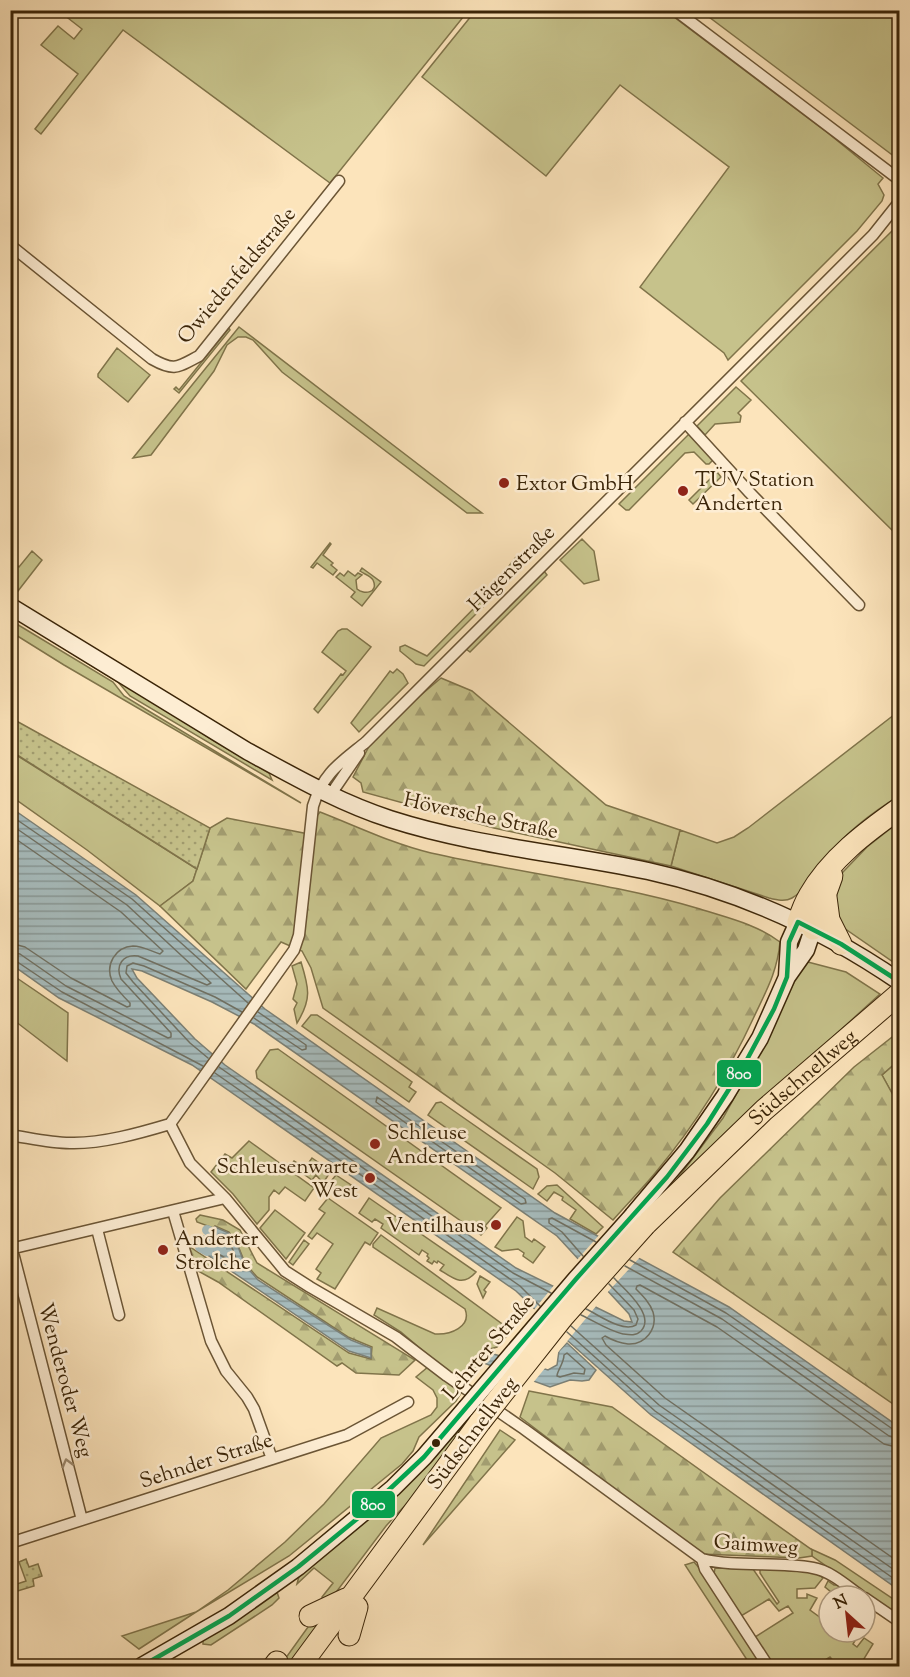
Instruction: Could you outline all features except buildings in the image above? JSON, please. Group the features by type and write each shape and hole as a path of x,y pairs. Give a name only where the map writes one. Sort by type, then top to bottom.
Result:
{"highway":[{"path":"805,925 808,897 823,876 859,838 900,808"},
{"path":"805,925 826,894 837,862"},
{"path":"826,894 829,920 841,944"},
{"name":"Südschnellweg","path":"314,1666 478,1419 565,1333 644,1224 711,1174 897,1002"},
{"path":"310,1616 355,1602 349,1635"},
{"name":"Südschnellweg","path":"300,1666 355,1602"}],"main road":[{"name":"Höversche Straße","path":"10,606 247,750 324,791 389,818 434,831 649,872 732,894 805,925 841,944 900,982"},
{"name":"Lehrter Straße","path":"141,1666 229,1616 298,1567 393,1488 424,1457 478,1419 576,1279 644,1224 687,1151 725,1096 760,1038 787,978 789,942 805,925"}],"street":[{"path":"675,10 900,183"},
{"name":"Owiedenfeldstraße","path":"10,245 152,359 176,368 199,356 339,181"},
{"name":"Hägenstraße","path":"324,791 332,770 366,742 873,235 900,201"},
{"path":"685,422 750,493 859,605"},
{"path":"10,1135 54,1142 83,1143 148,1131 170,1124 294,950 299,936 312,814 324,791"},
{"name":"Gaimweg","path":"170,1124 190,1163 225,1198 285,1271 396,1337 702,1559 721,1564 814,1568 829,1574 844,1584"},
{"path":"11,1249 225,1198"},
{"path":"172,1211 211,1341 226,1371 254,1409 272,1459"},
{"path":"97,1229 119,1315"},
{"name":"Wenderoder Weg","path":"11,1249 82,1520"},
{"name":"Sehnder Straße","path":"10,1543 347,1435 408,1402"},
{"path":"702,1559 705,1569 768,1666"},
{"path":"877,1607 900,1622"}],"green space":[{"path":"476,10 666,11 828,133 883,178 878,184 884,195 882,201 857,231 728,360 724,353 640,287 729,167 620,85 546,176 422,77"},
{"path":"59,11 468,11 330,183 123,30 41,134 35,129 78,74 41,45 58,26 74,39 82,29"},
{"path":"701,11 899,11 899,160"},
{"path":"899,224 899,537 741,381"},
{"path":"239,327 482,513 467,513 282,372 253,340 246,337 238,337 227,345 214,371 151,455 133,458"},
{"path":"229,328 230,330 179,393 174,389 176,387 179,390"},
{"path":"117,348 150,375 128,402 98,377"},
{"path":"736,387 751,400 738,413 741,416 740,422 715,424 705,435 697,426"},
{"path":"690,433 714,459 709,464 706,464 694,452 685,453 629,510 619,504"},
{"path":"717,472 721,477 693,504 689,500"},
{"path":"582,539 594,551 599,580 584,584 560,560"},
{"path":"330,543 323,555 333,563 331,565 337,570 333,575 317,563 313,568 311,567"},
{"path":"32,551 42,560 18,591 11,587 11,560 19,567"},
{"path":"516,557 524,563 522,568 424,666 416,664 400,651 400,647 405,645 427,656 485,597"},
{"path":"362,568 381,582 362,606 351,597 355,592 336,577 340,573 344,576 348,571 355,576 358,573 362,575 356,580 357,589 370,592 374,588 373,580 360,571"},
{"path":"544,571 547,575 470,652 466,649"},
{"path":"13,617 269,773 272,780 130,696 118,682"},
{"path":"10,620 113,682 124,696 301,803 11,632"},
{"path":"342,629 347,629 371,647 318,713 314,709 341,674 343,675 346,671 322,652"},
{"path":"397,669 408,683 359,732 351,723 390,671 393,673"},
{"path":"441,678 472,691 606,805 680,830 671,866 494,828 363,792 361,783 353,777 376,733"},
{"path":"899,711 899,796 852,830 828,855 798,894 789,899 778,900 671,866 680,830 717,843 734,837"},
{"path":"11,718 210,828 197,869 11,751"},
{"path":"10,751 197,869 193,881 160,906 11,796"},
{"path":"320,812 389,840 431,853 600,885 700,909 752,926 780,942 774,973 721,1079 697,1118 670,1154 613,1220 555,1173 323,1008 311,968 302,951 281,942 246,989 160,906 193,881 210,828 227,818 314,835 316,817"},
{"path":"899,822 899,966 844,928 833,908 837,881 843,872 867,847"},
{"path":"804,961 846,972 880,994 789,1077 660,1202 723,1118 768,1037"},
{"path":"301,962 308,993 305,1007 297,1023 294,1009 297,1003 293,999 297,984 292,966"},
{"path":"11,974 68,1013 67,1061 11,1018"},
{"path":"311,1015 317,1015 412,1082 409,1087 416,1092 409,1102 302,1026"},
{"path":"899,1034 899,1060 882,1075 899,1106 899,1408 673,1252 720,1198 854,1067"},
{"path":"278,1049 501,1208 485,1226 487,1228 481,1235 257,1078 256,1071 270,1050"},
{"path":"899,1060 899,1106 882,1075"},
{"path":"441,1102 537,1169 539,1177 533,1189 428,1115 436,1103"},
{"path":"249,1141 314,1188 305,1201 285,1187 279,1194 274,1190 269,1197 269,1210 257,1224 233,1194 211,1172 225,1154 232,1158"},
{"path":"312,1158 331,1171 323,1183 316,1175 312,1180 291,1165 294,1161 305,1168"},
{"path":"336,1175 351,1185 343,1195 331,1186 330,1188 327,1186"},
{"path":"557,1185 603,1227 596,1234 570,1219 576,1210 562,1200 563,1197 554,1192 547,1201 538,1194 547,1186"},
{"path":"328,1198 378,1233 370,1245 365,1242 335,1289 317,1279 321,1273 316,1269 333,1244 317,1233 312,1239 308,1236 325,1213 319,1209"},
{"path":"369,1198 476,1272 467,1279 458,1280 440,1270 444,1265 438,1261 432,1264 427,1261 428,1254 422,1250 419,1255 381,1228 383,1224 375,1219 372,1222 359,1213"},
{"path":"275,1210 305,1233 286,1259 260,1228"},
{"path":"200,1215 223,1220 240,1230 257,1263 415,1360 399,1375 356,1373 342,1363 337,1366 218,1282 191,1267 190,1247 349,1353 371,1359 372,1347 348,1337 257,1277 245,1263 237,1243 229,1232 197,1222 196,1219"},
{"path":"517,1217 523,1221 525,1237 532,1242 534,1239 545,1247 533,1263 518,1249 502,1251 495,1247"},
{"path":"381,1235 509,1329 510,1332 497,1347 483,1351 481,1362 456,1401 419,1437 413,1451 402,1464 289,1556 196,1612 228,1590 285,1542 324,1504 381,1438 431,1415 437,1407 437,1398 433,1390 416,1377 435,1361 401,1332 374,1315 377,1308 435,1334 441,1334 458,1329 463,1325 465,1309 373,1247"},
{"path":"304,1240 309,1244 293,1265 289,1262"},
{"path":"480,1276 490,1282 484,1290 486,1292 483,1298 477,1284"},
{"path":"529,1391 612,1407 812,1550 812,1556 799,1558 700,1554 520,1417"},
{"path":"472,1417 410,1500 386,1526 331,1599 322,1597 333,1583 314,1568 297,1584 300,1572 451,1434 454,1436"},
{"path":"500,1430 515,1440 423,1545"},
{"path":"811,1549 835,1560 871,1584 852,1584 812,1556"},
{"path":"26,1559 29,1567 38,1564 42,1576 33,1579 34,1586 11,1593 11,1586 26,1581 19,1562"},
{"path":"694,1562 706,1576 764,1666 751,1666 685,1565"},
{"path":"715,1568 753,1569 777,1604 779,1602 760,1573 760,1569 815,1572 823,1578 815,1588 797,1589 797,1598 807,1598 807,1594 817,1598 810,1610 817,1615 817,1644 853,1644 857,1647 859,1644 873,1644 862,1662 867,1666 832,1666 836,1664 830,1657 815,1666 773,1666 755,1637 793,1613 788,1606 779,1611 769,1599 741,1616 714,1574"},
{"path":"877,1588 899,1603 899,1617 877,1602"},
{"path":"277,1592 279,1598 272,1605 211,1645 203,1644 203,1640"},
{"path":"331,1608 290,1666 280,1666 313,1620"},
{"path":"196,1612 139,1649 122,1636"}],"water":[{"path":"10,807 136,895 265,1009 555,1213 729,1307 899,1427 899,1590 651,1415 516,1291 192,1065 59,998 11,964","holes":["132,969 142,971 212,1002 254,1024 557,1236 629,1314 632,1322 624,1321 516,1268 225,1065 195,1039 137,978"]},
{"path":"215,1227 229,1233 237,1244 245,1265 258,1280 351,1340 371,1348 371,1358 349,1351 206,1254"},
{"path":"567,1343 596,1370 589,1380 570,1380 550,1387 481,1362 483,1351 548,1370 557,1365 559,1351"}],"pier":[{"path":"600,1234 615,1242 588,1274 576,1261"},
{"path":"618,1243 641,1256 606,1294 589,1275"},
{"path":"555,1284 572,1293 546,1324 533,1311"},
{"path":"574,1293 597,1305 555,1356 557,1349 564,1341 547,1325"},
{"path":"519,1359 546,1367 532,1384 507,1374"}],"waterway":[{"path":"207,1230 213,1233"},
{"path":"202,1240 221,1249"},
{"path":"200,1247 207,1251"}],"transit line":[{"name":"800","path":"142,1666 229,1616 298,1567 363,1514 424,1457 576,1279 667,1177 707,1124 743,1067 774,1009 787,977 789,942 798,922 841,944 900,982"}],"place":[{"name":"Extor GmbH","path":"504,483"},
{"name":"TÜV Station Anderten","path":"683,491"},
{"name":"Schleuse Anderten","path":"375,1144"},
{"name":"Schleusenwarte West","path":"370,1178"},
{"name":"Ventilhaus","path":"496,1225"},
{"name":"Anderter Strolche","path":"163,1250"}]}
